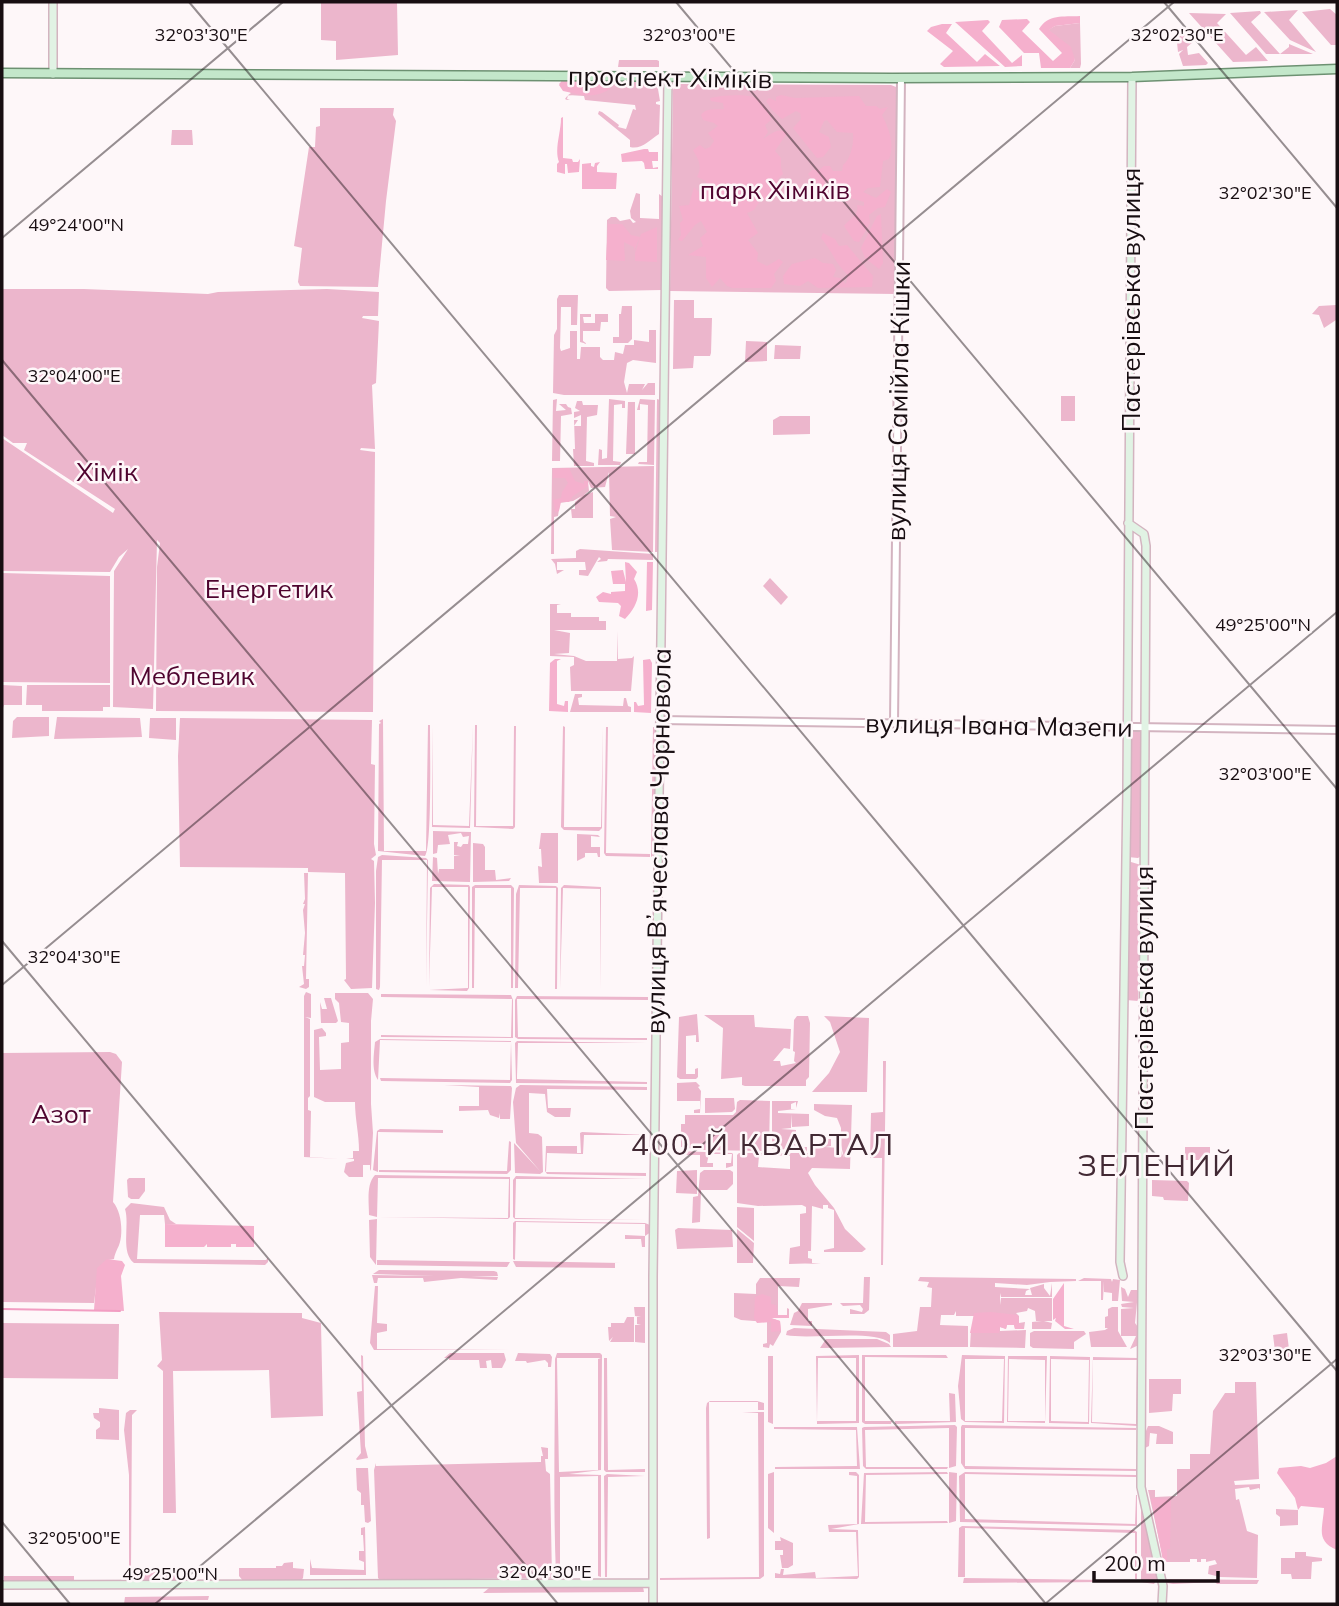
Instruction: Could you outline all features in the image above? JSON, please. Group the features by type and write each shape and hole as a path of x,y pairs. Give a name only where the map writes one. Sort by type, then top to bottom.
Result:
{"main road":[{"path":"53,2 53,74"},
{"name":"проспект Хіміків","path":"2,74 901,78 1132,77 1337,69"},
{"name":"Пастерівська вулиця","path":"1122,1276 1120,1262 1132,77"},
{"name":"вулиця Вʼячеслава Чорновола","path":"653,1604 653,1288 668,78"},
{"name":"Пастерівська вулиця","path":"1128,523 1144,534 1146,544 1141,1487 1163,1586 1163,1604"},
{"path":"1126,860 1143,860"},
{"path":"1124,1003 1142,1004"},
{"path":"2,1585 653,1583"}],"street":[{"name":"вулиця Самійла Кішки","path":"894,723 901,78"},
{"name":"вулиця Івана Мазепи","path":"660,720 1337,730"}],"green space":[{"path":"321,2 397,2 398,55 336,60 336,41 321,40"},
{"path":"1330,9 1337,15 1337,45 1331,45 1302,12"},
{"path":"1298,10 1289,20 1316,52 1290,40 1264,12"},
{"path":"1260,11 1251,22 1280,54 1266,54 1230,13"},
{"path":"1189,13 1226,14 1217,23 1246,55 1256,47 1268,61 1233,62"},
{"path":"1080,16 1080,23 1055,26 1049,30 1071,47 1075,60 1070,68 1041,68 1039,53 1024,53 999,27 1002,20 1027,19 1030,22 1022,31 1053,61 1062,53 1039,29 1051,19"},
{"path":"955,22 990,22 982,31 1012,63 1022,55 1022,66 1005,67"},
{"path":"1080,23 1081,64 1080,68 1070,68 1075,60 1065,44 1048,30 1055,26"},
{"path":"942,24 952,24 946,33 977,62 985,54 1000,66 944,67 940,64 953,51 927,31"},
{"path":"1180,32 1193,42 1187,47 1188,55 1199,53 1208,63 1206,65 1183,66 1179,54 1183,50 1178,52 1176,33"},
{"path":"1289,44 1313,54 1280,54"},
{"path":"619,60 657,60 659,67 618,67"},
{"path":"562,80 605,80 610,89 593,95 576,94 563,91 559,85"},
{"path":"605,80 657,83 660,101 656,102 660,105 659,134 642,146 630,147 630,140 598,114 599,111 602,112 619,125 618,127 626,129 633,109 636,110 635,105 585,100 584,96 568,95 571,93 559,83"},
{"name":"парк Хіміків","path":"680,84 896,87 899,92 895,294 670,291 673,90"},
{"path":"781,95 795,98 859,96 866,106 880,109 888,107 882,115 890,137 891,153 889,159 883,161 880,187 868,188 863,192 876,198 887,189 891,192 885,207 878,208 869,215 870,223 859,242 854,241 844,226 856,214 857,205 864,206 864,202 851,198 827,181 824,182 824,188 820,188 808,174 824,166 830,166 833,171 842,171 851,150 853,133 837,132 827,120 824,121 819,132 829,137 831,147 823,157 817,158 793,128 801,119 800,113 796,111 782,119 766,101 769,98 776,101 776,97"},
{"path":"752,97 763,104 771,120 765,125 768,132 763,139 777,131 787,133 775,151 781,158 783,174 777,180 783,186 776,187 773,197 760,201 754,210 747,213 758,233 748,240 758,253 757,261 767,266 779,259 783,262 774,274 776,281 771,288 732,288 720,278 712,287 706,278 706,257 688,255 703,246 700,238 707,232 701,221 682,241 678,240 681,235 680,223 683,220 679,206 689,205 694,187 701,194 707,191 706,181 697,177 700,166 693,150 700,145 705,149 710,147 714,141 708,133 718,126 703,120 701,115 709,110 724,109 723,103 711,101 710,98"},
{"path":"320,108 394,108 396,121 378,287 300,286 298,282 302,248 294,246 309,147 315,147 316,127 320,126"},
{"path":"563,117 563,158 572,159 573,162 580,159 579,172 568,173 565,164 565,174 557,172 557,146"},
{"path":"172,130 192,130 193,145 171,145"},
{"path":"644,149 658,152 658,161 652,161 653,168 658,169 645,169 642,161 622,162 621,154"},
{"path":"600,162 597,172 617,173 616,189 582,189 582,164 591,163 594,167 595,163"},
{"path":"636,193 640,194 640,218 659,219 659,194 663,197 662,290 609,291 606,288 607,220 616,217 620,221 630,219 633,223 636,222 631,218 630,211"},
{"path":"881,214 883,263 879,269 865,258 861,248 877,216"},
{"path":"608,224 622,224 631,235 640,237 634,251 634,247 624,242 625,261 606,260"},
{"path":"657,227 657,262 635,261 641,234"},
{"path":"823,233 835,239 839,246 847,245 873,276 872,287 818,288 808,281 800,286 784,284 783,276 792,264 815,258 823,263 833,264 836,270 833,277 840,278 846,284 848,275 821,238"},
{"path":"2,289 208,294 327,289 379,292 378,316 362,318 379,321 376,383 372,385 375,449 360,450 375,452 373,712 156,711 157,567 160,543 157,540 153,709 113,707 114,571 128,549 119,557 110,572 2,571 2,438 113,513 115,509 24,450 27,443 13,443 2,435"},
{"path":"559,295 578,295 577,325 571,325 571,307 561,307 560,348 561,351 570,348 570,331 577,331 577,359 580,359 581,347 600,347 600,357 603,360 614,360 615,352 623,354 625,345 634,345 634,340 649,342 649,330 656,330 656,363 633,360 627,363 624,382 627,393 629,384 645,384 642,390 648,383 655,383 655,395 553,393 554,335 557,329"},
{"path":"674,300 694,300 694,318 712,318 710,356 694,356 693,368 673,369"},
{"path":"1336,305 1336,320 1324,328 1319,315 1312,314 1319,306"},
{"path":"622,306 632,306 632,339 628,343 613,343 613,337 619,337 619,314"},
{"path":"580,314 591,314 591,317 583,317 584,323 595,323 595,314 608,314 608,322 601,322 600,331 583,331 583,341 587,344 580,342"},
{"path":"746,341 767,342 767,361 745,362"},
{"path":"775,345 801,346 800,359 774,359"},
{"path":"1061,396 1075,396 1075,421 1061,421"},
{"path":"557,399 556,411 566,410 559,404 566,404 571,408 572,414 561,416 560,461 552,461 553,400"},
{"path":"609,399 625,401 625,408 622,408 622,404 614,405 613,461 621,462 620,465 598,465 599,449 602,450 602,459 607,458"},
{"path":"640,399 655,400 654,465 638,464 647,462 648,405 640,404 640,410 637,410"},
{"path":"657,399 660,400 659,552 655,552"},
{"path":"577,401 582,401 583,405 598,405 597,415 587,417 586,461 594,463 594,466 574,466 574,426 581,426 581,415 574,418 574,412 580,411 575,408"},
{"path":"628,402 635,402 635,454 626,454"},
{"path":"780,416 810,416 810,434 773,435 773,420"},
{"path":"654,466 653,552 612,550 610,519 616,517 610,516 609,472 605,487 591,488 588,481 589,491 584,495 593,492 593,518 572,518 571,509 575,509 575,502 582,496 560,503 558,516 554,517 554,554 551,554 552,468"},
{"path":"569,468 575,481 584,484 584,481 588,481 588,486 569,502 561,502 559,511 555,512 553,500 561,498 568,483 565,478 553,478 553,469"},
{"path":"580,549 653,554 653,560 608,559 597,562 601,559 599,557 588,576 579,575 579,570 586,570 585,562 557,562 557,570 564,570 557,574 551,559 576,558 576,551"},
{"path":"625,562 637,572 634,579 638,595 635,605 625,619 619,616 621,606 618,603 599,602 596,597 603,592 611,594 625,591 625,584 613,584 611,571 623,570 626,582"},
{"path":"647,562 653,562 652,610 646,611"},
{"path":"2,573 110,576 110,683 2,682"},
{"path":"770,578 788,597 781,605 763,586"},
{"path":"550,604 561,604 557,605 557,613 571,613 571,617 599,617 599,621 606,621 606,630 554,630 570,633 569,653 554,654 574,656 586,661 617,661 618,631 618,659 634,656 631,691 571,691 570,667 574,665 574,657 550,656"},
{"path":"561,659 557,661 557,704 564,706 565,701 568,701 568,712 549,711 550,663"},
{"path":"650,659 651,713 634,712 634,702 638,706 644,705 643,660"},
{"path":"2,685 22,686 22,705 4,705 2,711"},
{"path":"27,685 110,685 110,707 103,707 103,711 42,711 42,705 26,705"},
{"path":"575,694 582,694 582,697 578,698 579,705 623,706 626,698 631,712 570,712"},
{"path":"17,717 49,717 49,736 12,738 13,721"},
{"path":"57,717 140,718 142,737 54,739"},
{"path":"150,718 176,718 176,740 149,738"},
{"path":"180,718 372,720 371,764 375,765 376,855 371,859 374,861 375,903 372,988 351,989 344,980 345,873 308,872 308,868 180,867"},
{"path":"383,719 384,851 426,851 430,725 430,816 427,849 425,856 378,851 379,721"},
{"path":"433,725 433,825 469,826 473,725 470,828 432,827"},
{"path":"475,725 476,826 513,826 516,726 513,829 474,827"},
{"path":"563,726 564,827 601,827 603,727 602,828 599,831 564,830 561,827"},
{"path":"606,727 606,853 650,854 650,857 606,856 604,853"},
{"path":"653,727 656,727 655,854 651,857"},
{"path":"1133,729 1142,733 1141,856 1138,858 1128,857 1130,732"},
{"path":"433,831 471,832 470,882 432,881 433,857 437,858 438,874 439,869 454,869 454,856 460,856 454,855 454,842 458,842 457,846 461,847 468,844 469,836 463,837 461,833 448,835 450,844 438,845 437,853 433,854"},
{"path":"541,833 558,833 558,883 539,883 538,866 542,867 539,849"},
{"path":"577,834 600,837 591,836 591,847 600,847 600,857 597,853 585,853 585,857 577,861"},
{"path":"473,843 483,844 485,847 485,870 495,870 496,880 511,878 509,881 473,882"},
{"path":"382,855 428,860 426,987 427,860 382,860 380,987 379,990 376,989 376,871 378,857"},
{"path":"1131,862 1141,865 1138,1001 1126,1000 1128,864"},
{"path":"304,873 308,873 306,979 309,979 309,987 306,989 299,987 304,984"},
{"path":"434,884 470,887 469,988 467,991 429,990 468,988 468,887 432,887 429,987 430,888"},
{"path":"511,885 514,888 513,988 511,888 475,888 472,988 472,887"},
{"path":"519,885 558,888 557,989 556,888 520,888 518,988 515,988 516,894"},
{"path":"564,885 601,887 600,990 600,889 563,888 560,989 561,888"},
{"path":"306,992 311,994 311,1018 305,1017 310,1019 310,1157 340,1159 304,1157 304,996"},
{"path":"335,993 368,993 373,999 371,1169 370,1171 370,1165 363,1165 363,1177 349,1177 344,1172 346,1163 354,1161 346,1158 353,1158 353,1151 359,1151 355,1102 325,1102 314,1097 314,1030 322,1028 326,1033 326,1036 319,1037 320,1070 341,1069 341,1043 349,1042 349,1023 341,1022"},
{"path":"381,994 511,995 513,1000 513,1038 381,1037 511,1037 512,999 381,997"},
{"path":"517,996 648,997 648,1000 517,999 518,1037 647,1040 518,1039 515,1037"},
{"path":"324,998 331,998 338,1021 336,1023 321,1023 320,1002 322,1009 327,1009"},
{"path":"697,1014 699,1042 696,1042 696,1035 686,1036 686,1074 695,1074 695,1069 698,1068 698,1077 680,1079 677,1077 679,1017"},
{"path":"704,1015 754,1015 755,1027 791,1029 790,1049 784,1048 773,1061 780,1061 781,1066 796,1063 793,1051 794,1020 797,1016 808,1016 809,1077 806,1086 745,1086 742,1085 742,1077 721,1079 723,1028"},
{"path":"824,1016 869,1018 867,1092 812,1092 829,1073 840,1052 830,1022"},
{"path":"380,1039 511,1041 512,1080 510,1083 381,1081 380,1078 510,1080 511,1042 380,1040 378,1080 374,1072 374,1057 375,1042"},
{"path":"517,1041 647,1043 518,1043 517,1079 647,1084 516,1083"},
{"name":"Азот","path":"2,1053 116,1054 122,1062 113,1202 120,1215 121,1232 114,1259 107,1260 96,1287 94,1303 2,1302"},
{"path":"883,1061 886,1061 881,1265 882,1158 870,1158 871,1113 883,1112"},
{"path":"696,1082 701,1091 700,1113 694,1113 694,1110 700,1109 700,1101 677,1101 677,1083"},
{"path":"444,1085 511,1086 510,1119 500,1119 500,1113 499,1118 490,1115 488,1110 459,1111 459,1106 479,1106 479,1087"},
{"path":"520,1085 647,1087 647,1090 547,1089 548,1108 571,1108 570,1117 555,1117 547,1112 545,1094 529,1093 529,1133 542,1137 543,1172 540,1174 515,1173 514,1143 540,1171 516,1143 513,1102 516,1088"},
{"path":"705,1098 734,1098 735,1109 732,1112 705,1113"},
{"path":"740,1100 770,1101 767,1151 681,1147 681,1124 685,1124 685,1115 733,1115"},
{"path":"772,1101 798,1101 796,1108 796,1102 791,1104 791,1109 796,1109 778,1113 809,1114 809,1126 792,1127 791,1114 791,1128 781,1129 796,1130 796,1147 807,1147 807,1152 772,1149"},
{"path":"814,1104 852,1105 850,1169 812,1168 808,1173 834,1208 845,1229 866,1249 862,1252 824,1252 834,1248 834,1210 828,1208 828,1205 823,1205 823,1209 812,1206 811,1251 808,1251 808,1258 812,1259 812,1263 789,1264 790,1248 800,1246 800,1214 806,1213 806,1207 737,1203 737,1155 767,1153 759,1156 758,1167 790,1169 790,1156 772,1153 808,1153 809,1147 824,1147 824,1139 831,1139 831,1146 825,1147 840,1148 844,1158 841,1128 837,1118 814,1110"},
{"path":"443,1130 443,1133 378,1132 378,1172 373,1170 377,1131"},
{"path":"582,1132 646,1135 584,1135 583,1154 547,1153 546,1172 646,1173 646,1176 547,1174 545,1171 546,1146 577,1146 577,1153 581,1153"},
{"path":"509,1141 511,1170 507,1174 379,1172 507,1171"},
{"path":"1185,1147 1210,1147 1210,1160 1185,1160"},
{"path":"678,1151 732,1153 733,1166 726,1168 726,1163 731,1163 732,1154 709,1154 707,1163 713,1163 713,1167 700,1167 700,1155 674,1155"},
{"path":"697,1170 697,1194 676,1193 677,1171"},
{"path":"704,1170 730,1170 733,1172 733,1184 727,1190 701,1190 700,1222 692,1223 693,1197 698,1196 700,1173"},
{"path":"375,1175 510,1177 510,1217 508,1219 378,1217 508,1218 509,1179 378,1178 377,1217 369,1215 369,1188"},
{"path":"516,1176 646,1179 516,1179 515,1218 645,1220 515,1219 513,1180"},
{"path":"129,1178 145,1178 145,1191 139,1199 128,1197"},
{"path":"1152,1180 1187,1181 1188,1201 1164,1200 1163,1197 1152,1196"},
{"path":"131,1203 164,1207 170,1220 176,1224 165,1224 164,1215 140,1215 137,1259 268,1258 268,1262 265,1265 134,1263 126,1245 125,1209"},
{"path":"737,1207 754,1208 754,1241 737,1227"},
{"path":"377,1219 376,1265 370,1257 369,1220"},
{"path":"515,1221 645,1223 650,1225 651,1232 645,1236 645,1224 516,1222 515,1260"},
{"path":"165,1224 254,1226 254,1247 236,1247 236,1244 231,1244 231,1247 207,1247 207,1244 204,1247 165,1247"},
{"path":"737,1229 754,1243 753,1263 737,1263"},
{"path":"675,1230 732,1230 733,1247 677,1249"},
{"path":"625,1235 645,1236 645,1247 642,1247 641,1239 625,1239"},
{"path":"107,1259 122,1261 125,1265 121,1276 124,1311 94,1310 97,1268"},
{"path":"377,1260 510,1262 507,1267 377,1265"},
{"path":"513,1261 621,1263 615,1263 615,1268 516,1267"},
{"path":"379,1270 494,1271 498,1276 471,1276 498,1277 497,1280 461,1278 424,1282 423,1278 378,1278 377,1283 374,1283 372,1275 435,1276 373,1274"},
{"path":"864,1277 870,1277 869,1310 864,1314 850,1314 850,1309 862,1312 863,1309 860,1305 843,1306 840,1303 863,1303"},
{"path":"920,1277 1076,1281 1027,1285 995,1283 995,1287 1030,1289 1025,1295 1032,1295 1030,1288 1044,1284 1050,1296 1052,1283 1052,1297 1001,1297 1000,1293 1000,1305 1001,1298 1052,1298 1052,1321 1044,1321 1052,1323 1051,1329 1032,1329 1032,1322 1042,1321 1036,1321 1035,1311 1028,1308 1027,1311 1016,1313 1019,1323 1025,1322 1024,1329 1015,1329 1014,1325 1007,1325 1006,1329 1000,1327 1000,1331 1026,1330 1025,1348 970,1347 974,1316 956,1316 956,1311 954,1315 941,1315 940,1325 968,1326 968,1347 893,1347 893,1334 917,1331 920,1307 931,1307 932,1288 927,1287 929,1282 918,1281"},
{"path":"760,1278 800,1278 799,1287 778,1286 778,1315 787,1315 787,1308 789,1318 771,1318 780,1321 781,1332 769,1348 763,1347 763,1344 767,1343 767,1322 734,1317 734,1293 756,1294 756,1284"},
{"path":"1084,1278 1111,1279 1112,1282 1113,1279 1120,1280 1118,1301 1112,1301 1112,1293 1104,1292 1104,1281 1101,1300 1101,1281 1078,1281"},
{"path":"1064,1283 1064,1326 1074,1329 1065,1329 1055,1321 1056,1318 1053,1320 1053,1299"},
{"path":"375,1286 378,1286 377,1323 387,1324 387,1331 377,1333 377,1349 515,1349 374,1350 370,1343"},
{"path":"1121,1287 1125,1289 1128,1297 1131,1290 1138,1292 1135,1323 1138,1327 1139,1345 1130,1349 1136,1336 1121,1336 1121,1309 1134,1308 1122,1307 1121,1304 1134,1302 1122,1301"},
{"path":"762,1294 771,1297 771,1304 776,1305 778,1315 789,1315 789,1318 771,1318 780,1321 781,1331 771,1332 771,1322 757,1323 754,1318 755,1297"},
{"path":"802,1303 832,1305 808,1309 808,1321 812,1321 812,1326 790,1325 794,1313"},
{"path":"634,1307 645,1307 645,1343 635,1342 635,1325 641,1325 637,1324 637,1317 641,1317 635,1316"},
{"path":"1118,1307 1118,1331 1127,1347 1091,1347 1089,1332 1108,1328 1105,1328 1105,1317 1108,1316 1108,1309"},
{"path":"159,1312 302,1313 302,1318 321,1323 323,1416 271,1418 269,1370 173,1371 176,1513 163,1513 163,1371 157,1366 162,1360"},
{"path":"974,1313 1018,1315 1019,1323 1024,1329 1007,1325 1006,1329 1000,1327 999,1333 970,1333"},
{"path":"627,1317 634,1317 634,1342 610,1342 613,1337 609,1341 608,1327 611,1327 611,1323 624,1323"},
{"path":"2,1323 119,1324 118,1379 2,1378"},
{"path":"794,1328 886,1332 890,1335 890,1343 871,1337 786,1335 787,1331"},
{"path":"1084,1331 1086,1334 1074,1342 1074,1349 1033,1348 1030,1346 1030,1333"},
{"path":"1287,1333 1290,1357 1276,1359 1273,1335"},
{"path":"826,1339 877,1339 891,1347 820,1348"},
{"path":"450,1353 504,1353 506,1360 502,1368 492,1368 491,1360 486,1361 487,1368 480,1368 479,1360 444,1358"},
{"path":"518,1353 550,1354 551,1367 548,1367 545,1360 527,1363 515,1361"},
{"path":"557,1353 602,1355 601,1470 569,1474 601,1475 601,1577 598,1576 598,1476 560,1477 560,1577 556,1575","holes":["557,1358 601,1358 598,1359 598,1470 559,1472"]},
{"path":"361,1355 365,1446 368,1458 357,1460 361,1453 357,1392 362,1391"},
{"path":"859,1355 859,1423 817,1424 816,1356","holes":["818,1358 856,1358 856,1421 817,1421"]},
{"path":"862,1355 946,1355 948,1358 865,1357 865,1421 892,1421 891,1424 865,1424 862,1422"},
{"path":"962,1355 1005,1356 1004,1423 965,1422 961,1419 958,1386","holes":["965,1359 1004,1359 1002,1421 965,1421"]},
{"path":"768,1356 773,1356 773,1424 768,1422"},
{"path":"1008,1356 1047,1356 1045,1423 1007,1422","holes":["1009,1359 1045,1360 1045,1421 1008,1421"]},
{"path":"1050,1356 1090,1357 1089,1424 1049,1423","holes":["1051,1359 1089,1360 1088,1422 1051,1421"]},
{"path":"1093,1357 1137,1358 1137,1360 1137,1426 1091,1423","holes":["1093,1360 1137,1360 1136,1424 1092,1422"]},
{"path":"604,1358 607,1358 608,1470 645,1469 645,1472 604,1470"},
{"path":"1149,1379 1181,1379 1181,1394 1173,1394 1172,1411 1149,1413"},
{"path":"1235,1382 1256,1382 1259,1479 1234,1481 1235,1485 1260,1484 1260,1490 1250,1490 1249,1487 1235,1489 1247,1531 1258,1535 1257,1578 1208,1574 1209,1566 1217,1564 1215,1560 1164,1562 1148,1490 1155,1490 1155,1497 1177,1496 1177,1469 1190,1469 1190,1454 1210,1454 1213,1411 1225,1393 1235,1393"},
{"path":"949,1393 955,1394 956,1422 895,1424 895,1421 950,1421"},
{"path":"710,1401 757,1401 764,1403 764,1410 758,1410 758,1402 709,1402 710,1538 707,1539 706,1408 707,1403"},
{"path":"99,1408 119,1410 119,1440 96,1439 100,1422 94,1418 93,1413 99,1413"},
{"path":"137,1410 132,1415 131,1571 177,1572 178,1581 132,1581 129,1578 129,1475 124,1430 126,1413"},
{"path":"742,1412 764,1412 764,1576 760,1579 660,1580 759,1577 758,1413"},
{"path":"955,1425 956,1466 949,1468 949,1428 865,1430 866,1467 948,1467 947,1469 866,1469 863,1466 864,1427"},
{"path":"962,1425 1136,1428 965,1428 965,1466 1136,1471 965,1469 961,1463"},
{"path":"1148,1426 1159,1426 1173,1432 1173,1444 1156,1444 1157,1434 1150,1433 1149,1446 1145,1448 1144,1436"},
{"path":"774,1427 857,1427 860,1469 775,1469 857,1466 856,1430"},
{"path":"541,1447 548,1448 548,1459 545,1459 546,1471 550,1474 552,1578 378,1578 374,1470 376,1463 376,1466 541,1462"},
{"path":"1337,1456 1337,1550 1323,1538 1324,1508 1301,1506 1298,1510 1295,1498 1277,1473 1279,1468 1310,1468"},
{"path":"356,1468 368,1468 371,1521 368,1523 365,1522 364,1505 361,1505 361,1493 357,1490"},
{"path":"774,1472 774,1533 768,1528 768,1474"},
{"path":"849,1472 859,1475 859,1524 831,1529 858,1530 859,1577 857,1579 775,1578 775,1573 780,1574 781,1569 784,1569 783,1575 815,1572 816,1578 858,1576 856,1532 829,1532 828,1525 857,1524 857,1476 849,1475"},
{"path":"949,1472 957,1473 956,1521 949,1523"},
{"path":"965,1472 1136,1475 965,1474 965,1519 1135,1524 1137,1495 1137,1526 960,1522 959,1476"},
{"path":"864,1473 948,1474 866,1475 865,1522 948,1523 861,1524"},
{"path":"604,1476 645,1476 608,1477 605,1577"},
{"path":"1151,1498 1171,1499 1170,1549 1167,1549 1167,1562 1163,1561"},
{"path":"1141,1508 1158,1578 1154,1584 1141,1582"},
{"path":"1276,1509 1298,1510 1298,1525 1280,1526"},
{"path":"962,1526 1134,1530 1137,1532 1137,1579 1135,1533 965,1528 965,1577 958,1577 959,1528"},
{"path":"365,1527 366,1575 310,1575 310,1559 312,1568 364,1570 364,1562 359,1560 359,1551 364,1551 361,1528"},
{"path":"780,1537 793,1543 793,1565 788,1568 782,1568 780,1555 783,1555 783,1550 775,1550 775,1541 781,1541"},
{"path":"1295,1552 1306,1552 1306,1556 1322,1558 1322,1561 1312,1562 1311,1579 1292,1579 1291,1574 1281,1574 1281,1558 1295,1558"},
{"path":"293,1562 293,1568 304,1569 300,1582 244,1582 239,1576 239,1568 276,1568"},
{"path":"4,1576 74,1576 74,1580 4,1580"},
{"path":"964,1578 1106,1580 1106,1582 963,1583"},
{"path":"1164,1579 1259,1580 1257,1584 1173,1584"},
{"path":"643,1587 644,1592 483,1593 489,1588"},
{"path":"209,1596 208,1600 161,1600 160,1604 124,1604 125,1597"}],"waterway":[{"path":"2,1309 120,1311"}],"district":[{"name":"400-Й КВАРТАЛ","path":"763,1144"},
{"name":"ЗЕЛЕНИЙ","path":"1157,1165"}],"park label":[{"name":"Хімік","path":"107,471"},
{"name":"Енергетик","path":"269,588"},
{"name":"Меблевик","path":"192,675"}]}
